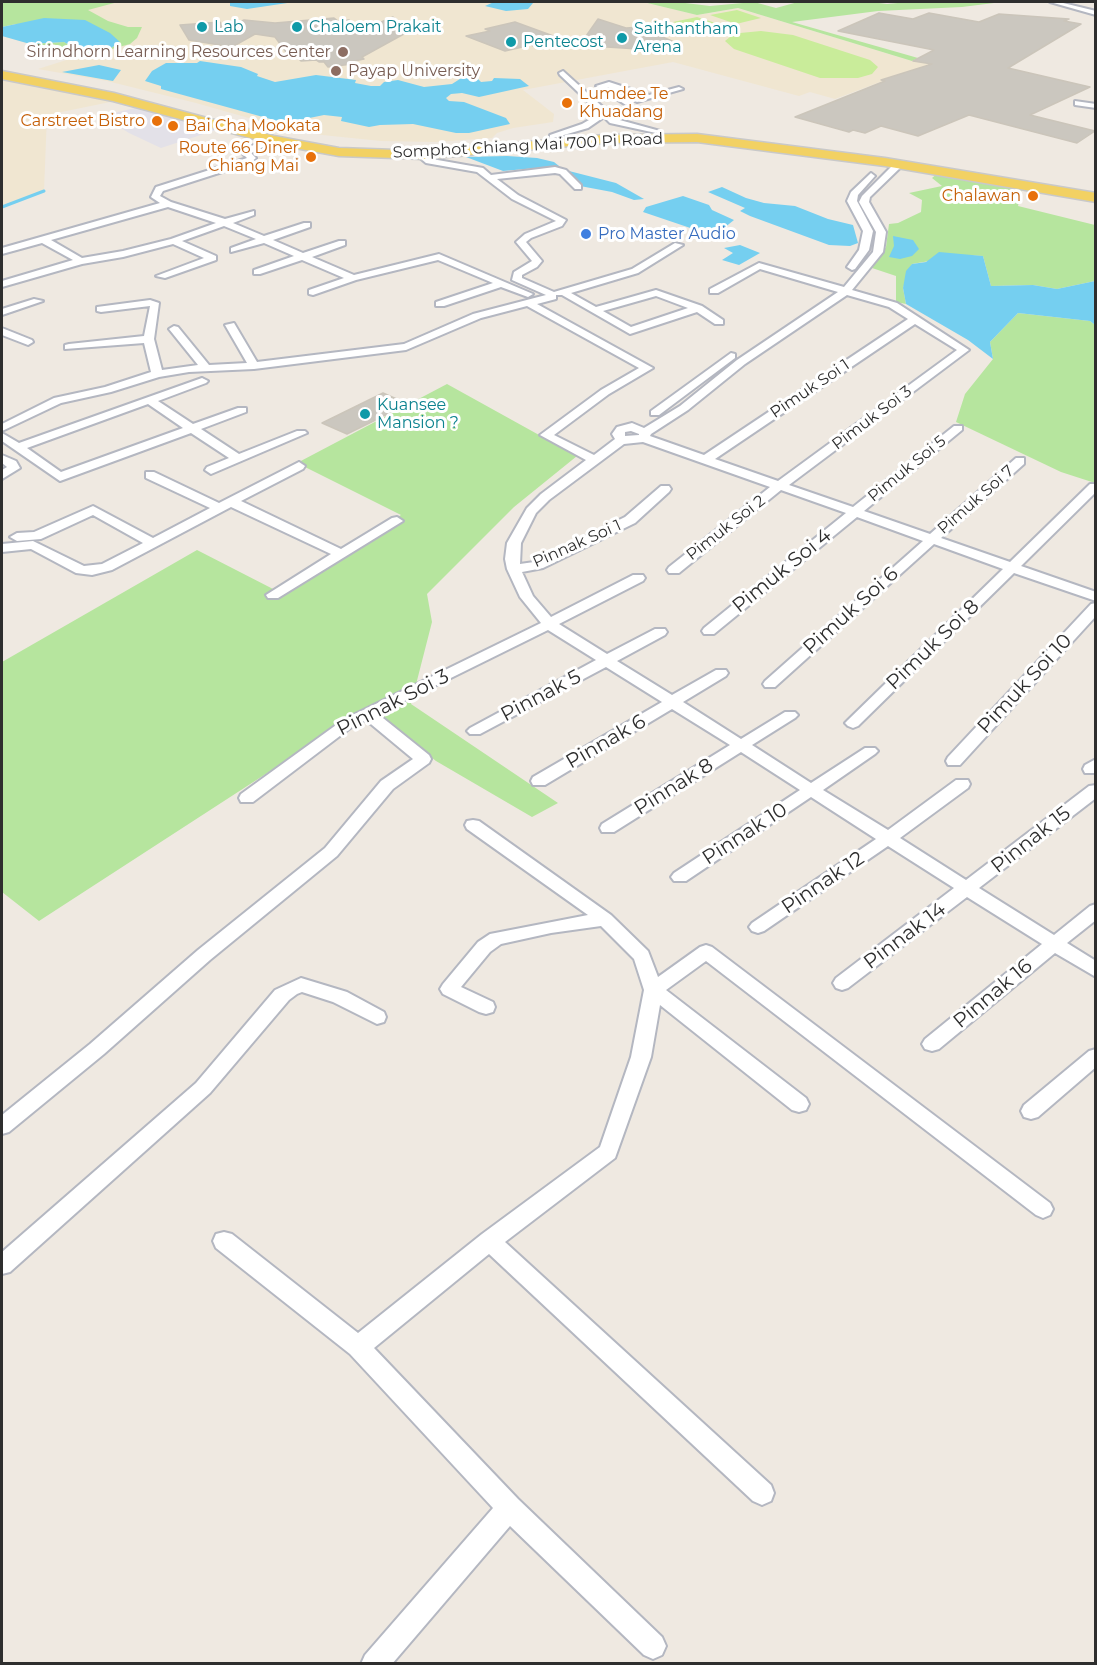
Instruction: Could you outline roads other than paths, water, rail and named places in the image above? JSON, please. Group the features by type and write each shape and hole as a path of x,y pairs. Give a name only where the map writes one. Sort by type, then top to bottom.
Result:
{"main road":[{"name":"Somphot Chiang Mai 700 Pi Road","path":"2,67 122,91 303,138 347,145 430,148 656,131 710,132 801,141 1095,190"},
{"name":"Somphot Chiang Mai 700 Pi Road","path":"2,75 114,97 273,140 339,152 424,155 584,141 665,138 742,142 892,163 1095,198"}],"street":[{"path":"1053,2 1095,13"},
{"path":"563,73 604,109 613,121 656,131"},
{"path":"626,103 600,86 609,84 648,97"},
{"path":"648,87 666,92"},
{"path":"617,105 679,89"},
{"path":"1078,103 1095,106"},
{"path":"553,137 585,126 599,118 604,109"},
{"path":"273,140 245,152 252,158 241,164 159,189 155,197 168,204 223,222 353,278"},
{"path":"424,155 429,161 472,167 492,177 523,201 561,220 559,224 528,236 521,242 537,261 517,274 518,280 552,294 635,271 678,245"},
{"path":"892,163 854,194 852,201 868,231 864,250 841,289 728,358 670,404 632,427 619,431 618,436 636,441 684,408 841,289 878,252 881,232 864,202 866,196 892,163"},
{"path":"492,177 558,170 578,187"},
{"path":"2,251 168,204"},
{"path":"2,284 81,261 123,254 174,241 251,213"},
{"path":"858,214 871,214"},
{"path":"234,250 307,225"},
{"path":"42,239 81,261"},
{"path":"161,276 213,258 174,241"},
{"path":"257,272 342,243"},
{"path":"313,292 353,278 439,257 528,299 647,368 605,392 546,435 595,460"},
{"path":"714,291 759,266 893,305 915,319"},
{"path":"440,304 499,284"},
{"path":"564,292 630,331 698,308"},
{"path":"596,310 656,293 698,308 719,322"},
{"path":"3,430 58,400 107,390 157,374 206,368 254,366 406,347 477,316 528,299 550,299 552,294"},
{"path":"2,312 38,301"},
{"path":"102,309 153,304 149,339 157,374"},
{"name":"Pimuk Soi 3","path":"779,486 964,350 915,319"},
{"name":"Pimuk Soi 1","path":"705,460 915,319"},
{"path":"230,325 254,366"},
{"path":"174,329 206,368"},
{"path":"2,331 28,342"},
{"path":"770,331 782,334"},
{"path":"69,347 149,339"},
{"path":"704,377 718,381"},
{"path":"18,447 202,381"},
{"path":"149,400 238,459"},
{"path":"3,430 18,447 56,474 189,426 242,410"},
{"path":"632,427 644,435 705,460 856,511 1095,597"},
{"name":"Pimuk Soi 5","path":"856,511 958,428"},
{"path":"3,430 31,442"},
{"path":"212,470 301,433"},
{"path":"623,439 545,497 531,511 514,543 512,559 514,569 527,597 549,624 1095,970"},
{"path":"2,459 14,468 2,475"},
{"name":"Pimuk Soi 7","path":"932,539 1020,461"},
{"path":"2,538 34,541 81,570 92,571 107,567 154,544 299,466"},
{"path":"150,475 220,508"},
{"name":"Pimuk Soi 2","path":"674,570 779,486"},
{"name":"Pimuk Soi 8","path":"853,723 1094,487"},
{"name":"Pinnak Soi 1","path":"514,569 538,565 630,520 665,489"},
{"path":"232,501 341,554"},
{"path":"2,548 34,541 93,510 154,544"},
{"name":"Pimuk Soi 4","path":"709,631 856,511"},
{"path":"273,595 397,521"},
{"name":"Pimuk Soi 6","path":"770,684 932,539"},
{"name":"Pinnak Soi 3","path":"246,798 348,723 638,578"},
{"name":"Pimuk Soi 10","path":"954,761 1095,607"},
{"name":"Pinnak 5","path":"475,731 660,632"},
{"name":"Pinnak 6","path":"539,781 673,703 721,672"},
{"path":"2,1126 97,1049 204,955 331,852 387,785 423,759 368,714"},
{"name":"Pinnak 8","path":"608,828 790,715"},
{"name":"Pinnak 10","path":"680,877 870,751"},
{"name":"Pinnak 12","path":"758,927 962,784"},
{"name":"Pinnak 15","path":"967,889 1095,790"},
{"path":"358,1347 490,1241 608,1152 641,1057 653,990 642,956 605,919 473,825"},
{"name":"Pinnak 14","path":"842,983 967,889"},
{"name":"Pinnak 16","path":"932,1044 1095,910"},
{"path":"486,1007 449,989 484,947 496,939 551,927 605,919"},
{"path":"653,990 706,952 1043,1209"},
{"path":"2,1264 203,1088 282,996 291,989 302,985 312,988 339,997 377,1017"},
{"path":"653,990 799,1104"},
{"path":"1031,1112 1095,1056"},
{"path":"224,1241 358,1347 509,1508 653,1646"},
{"path":"490,1241 762,1493"},
{"path":"374,1664 509,1508"}],"water":[{"path":"233,2 294,2 247,9 230,6"},
{"path":"494,2 533,3 528,9 506,11 485,6"},
{"path":"44,18 85,20 110,33 120,42 111,48 86,51 76,49 64,42 30,44 2,36 2,27"},
{"path":"200,61 241,67 275,82 316,75 356,80 355,83 371,86 380,86 384,82 398,80 424,87 452,84 463,77 477,78 481,82 492,81 494,78 520,79 529,86 479,97 462,93 451,94 446,98 449,101 464,102 506,118 510,124 469,133 456,133 413,124 369,127 341,121 342,117 324,115 285,123 161,89 161,86 145,81 152,71 166,63 197,63"},
{"path":"99,65 121,70 113,81 62,72"},
{"path":"466,157 537,158 554,162 559,166 503,171"},
{"path":"569,171 616,183 644,199 634,200 612,192 580,186"},
{"path":"722,187 746,198 764,203 795,206 828,219 853,225 858,243 850,246 829,245 750,216 740,211 745,208 708,192"},
{"path":"683,196 709,205 712,210 734,220 714,236 643,212 646,207"},
{"path":"893,236 913,240 919,249 912,256 900,259 889,257 894,246"},
{"path":"740,245 760,253 739,265 722,260 733,253 724,248"},
{"path":"939,252 983,256 991,286 1033,285 1057,289 1095,281 1095,325 1090,321 1018,313 990,342 993,359 968,340 906,304 903,288 906,271 912,264 926,262"}],"waterway":[{"path":"2,207 44,191"}],"place":[{"name":"Lab","path":"202,27"},
{"name":"Chaloem Prakait","path":"297,27"},
{"name":"Saithantham Arena","path":"622,38"},
{"name":"Pentecost","path":"511,42"},
{"name":"Sirindhorn Learning Resources Center","path":"343,52"},
{"name":"Payap University","path":"336,71"},
{"name":"Lumdee Te Khuadang","path":"567,103"},
{"name":"Carstreet Bistro","path":"157,121"},
{"name":"Bai Cha Mookata","path":"173,126"},
{"name":"Route 66 Diner Chiang Mai","path":"311,157"},
{"name":"Chalawan","path":"1033,196"},
{"name":"Pro Master Audio","path":"586,234"},
{"name":"Kuansee Mansion ?","path":"365,414"}]}
